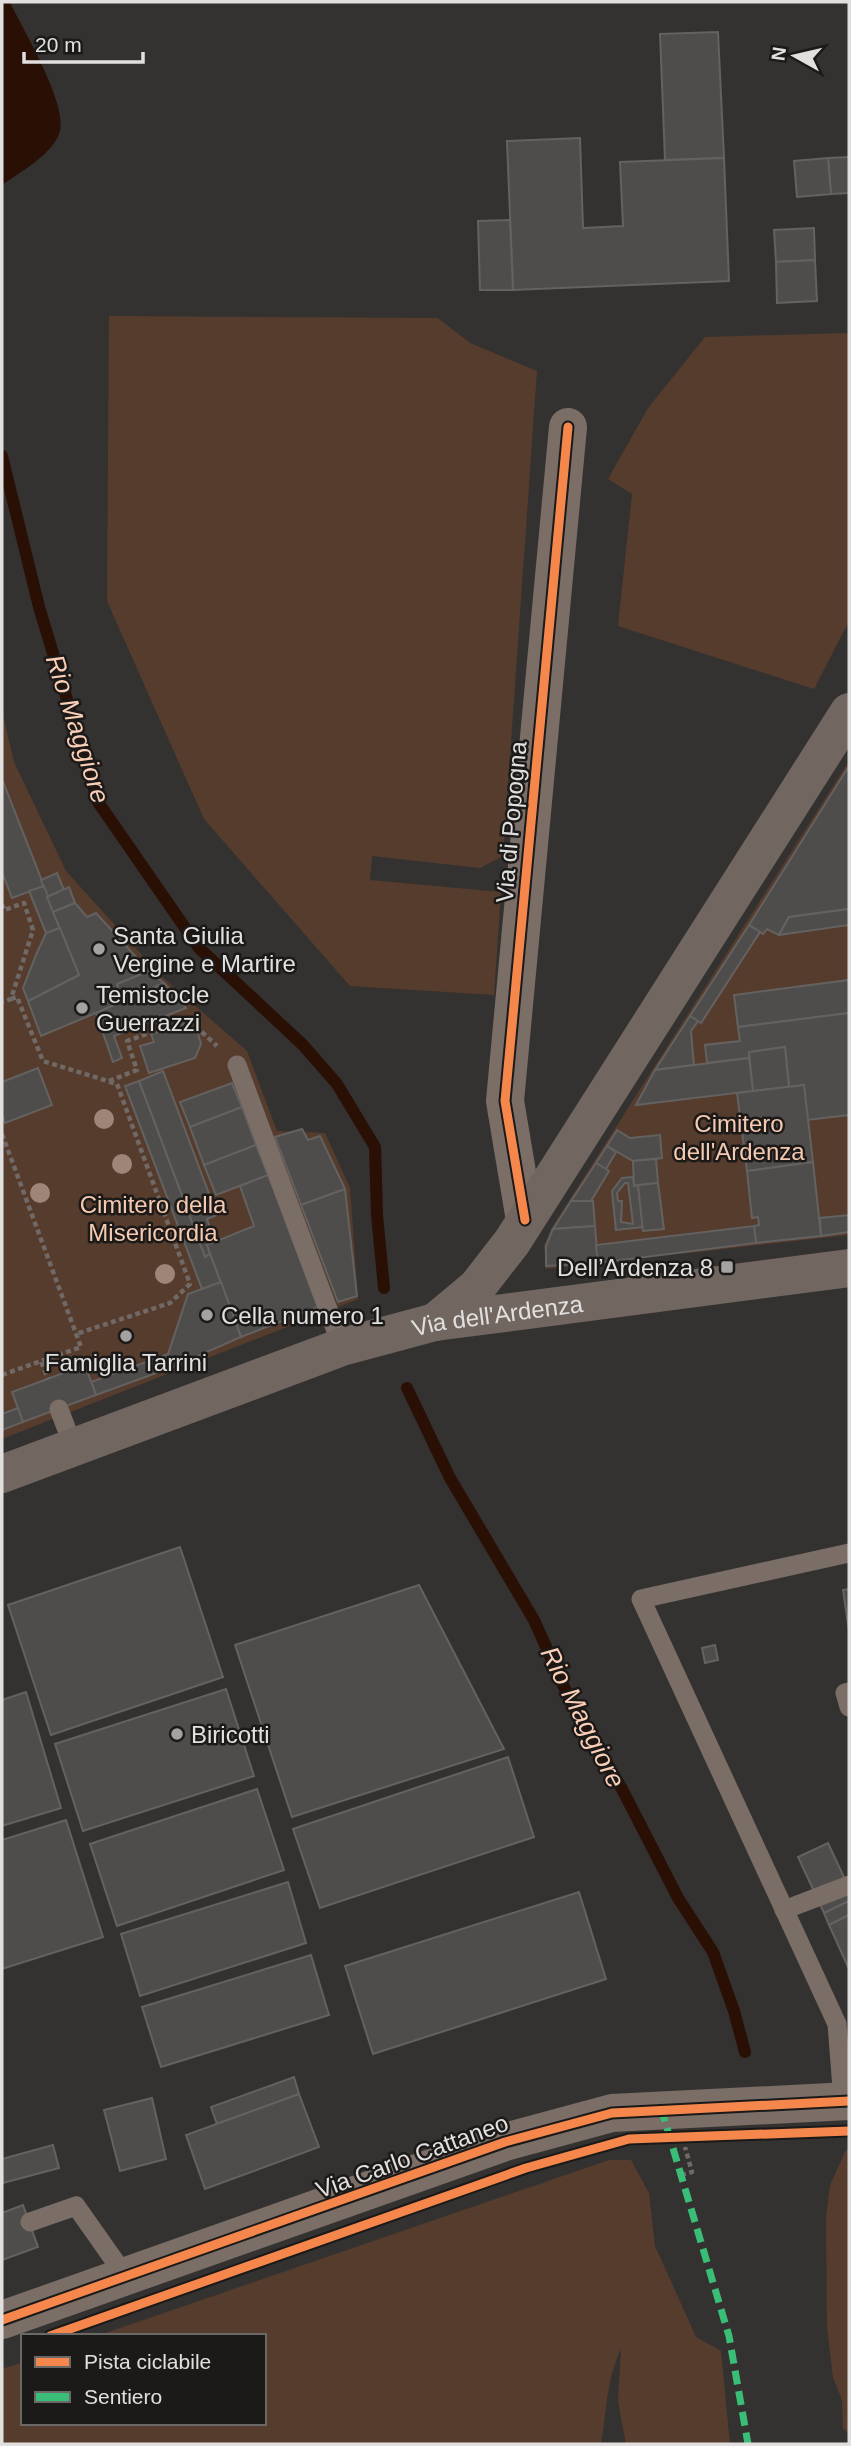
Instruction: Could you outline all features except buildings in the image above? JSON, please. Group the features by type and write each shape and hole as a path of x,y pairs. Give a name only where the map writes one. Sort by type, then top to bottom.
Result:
{"main road":[{"path":"435,1322 477,1287 525,1220 849,712"},
{"name":"Via dell'Ardenza","path":"2,1474 346,1346 435,1322 849,1268"}],"street":[{"name":"Via di Popogna","path":"525,1220 505,1101 568,427"},
{"name":"Via Carlo Cattaneo","path":"2,2320 505,2142 588,2118 661,2108 846,2101"}],"lane":[{"path":"237,1065 346,1346"},
{"path":"59,1409 72,1446"},
{"path":"846,2101 837,2024 641,1599 849,1553"},
{"path":"849,1692 845,1693 849,1707"},
{"path":"784,1910 849,1885"},
{"path":"30,2222 76,2206 126,2277"}],"path":[{"path":"2,904 4,910 24,903 33,930 11,999"},
{"path":"2,1002 17,997 43,1061 117,1084 190,1284 170,1303 76,1334"},
{"path":"108,1082 137,1070 127,1041 188,1019 237,1065"},
{"path":"2,1134 80,1347 2,1376"},
{"path":"41,1362 48,1379"},
{"path":"681,2175 692,2172 683,2141"}],"green space":[{"path":"109,316 438,318 470,343 537,371 503,856 480,868 372,856 370,880 501,892 494,995 350,986 204,819 107,601"},
{"path":"849,333 849,621 814,689 618,626 632,494 608,479 648,408 705,337"},
{"name":"Cimitero della Misericordia","path":"2,711 14,762 66,871 161,976 247,1051 277,1131 325,1133 350,1188 358,1299 2,1439"},
{"name":"Cimitero dell'Ardenza","path":"849,761 849,1235 546,1269 544,1246 551,1229"},
{"path":"846,2150 849,2150 849,2434 843,2428 842,2400 833,2377 827,2327 826,2218 830,2185"},
{"path":"609,2160 631,2160 649,2193 655,2246 696,2337 721,2351 730,2444 626,2444 618,2402 621,2349 610,2384 601,2444 2,2444 2,2369 21,2363 21,2425 266,2425 266,2334 103,2334"}],"shaded area":[{"path":"2,2 10,2 51,85 60,118 60,131 44,155 2,185"}],"waterway":[{"name":"Rio Maggiore","path":"2,456 39,607 98,802 199,948 303,1045 337,1084 375,1147 377,1215 384,1288"},
{"name":"Rio Maggiore","path":"407,1388 450,1478 534,1620 568,1696 622,1789 678,1898 713,1952 745,2052"}],"marked path":[{"path":"661,2108 729,2336 748,2444"}],"cycle path":[{"path":"525,1220 505,1101 568,427"},
{"path":"2,2320 505,2142 612,2113 849,2101"},
{"path":"56,2334 526,2168 629,2139 849,2131"}],"place":[{"name":"Santa Giulia Vergine e Martire","path":"99,949"},
{"name":"Temistocle Guerrazzi","path":"82,1008"},
{"name":"Dell’Ardenza 8","path":"727,1267"},
{"name":"Cella numero 1","path":"207,1315"},
{"name":"Famiglia Tarrini","path":"126,1336"},
{"name":"Biricotti","path":"177,1734"}]}
